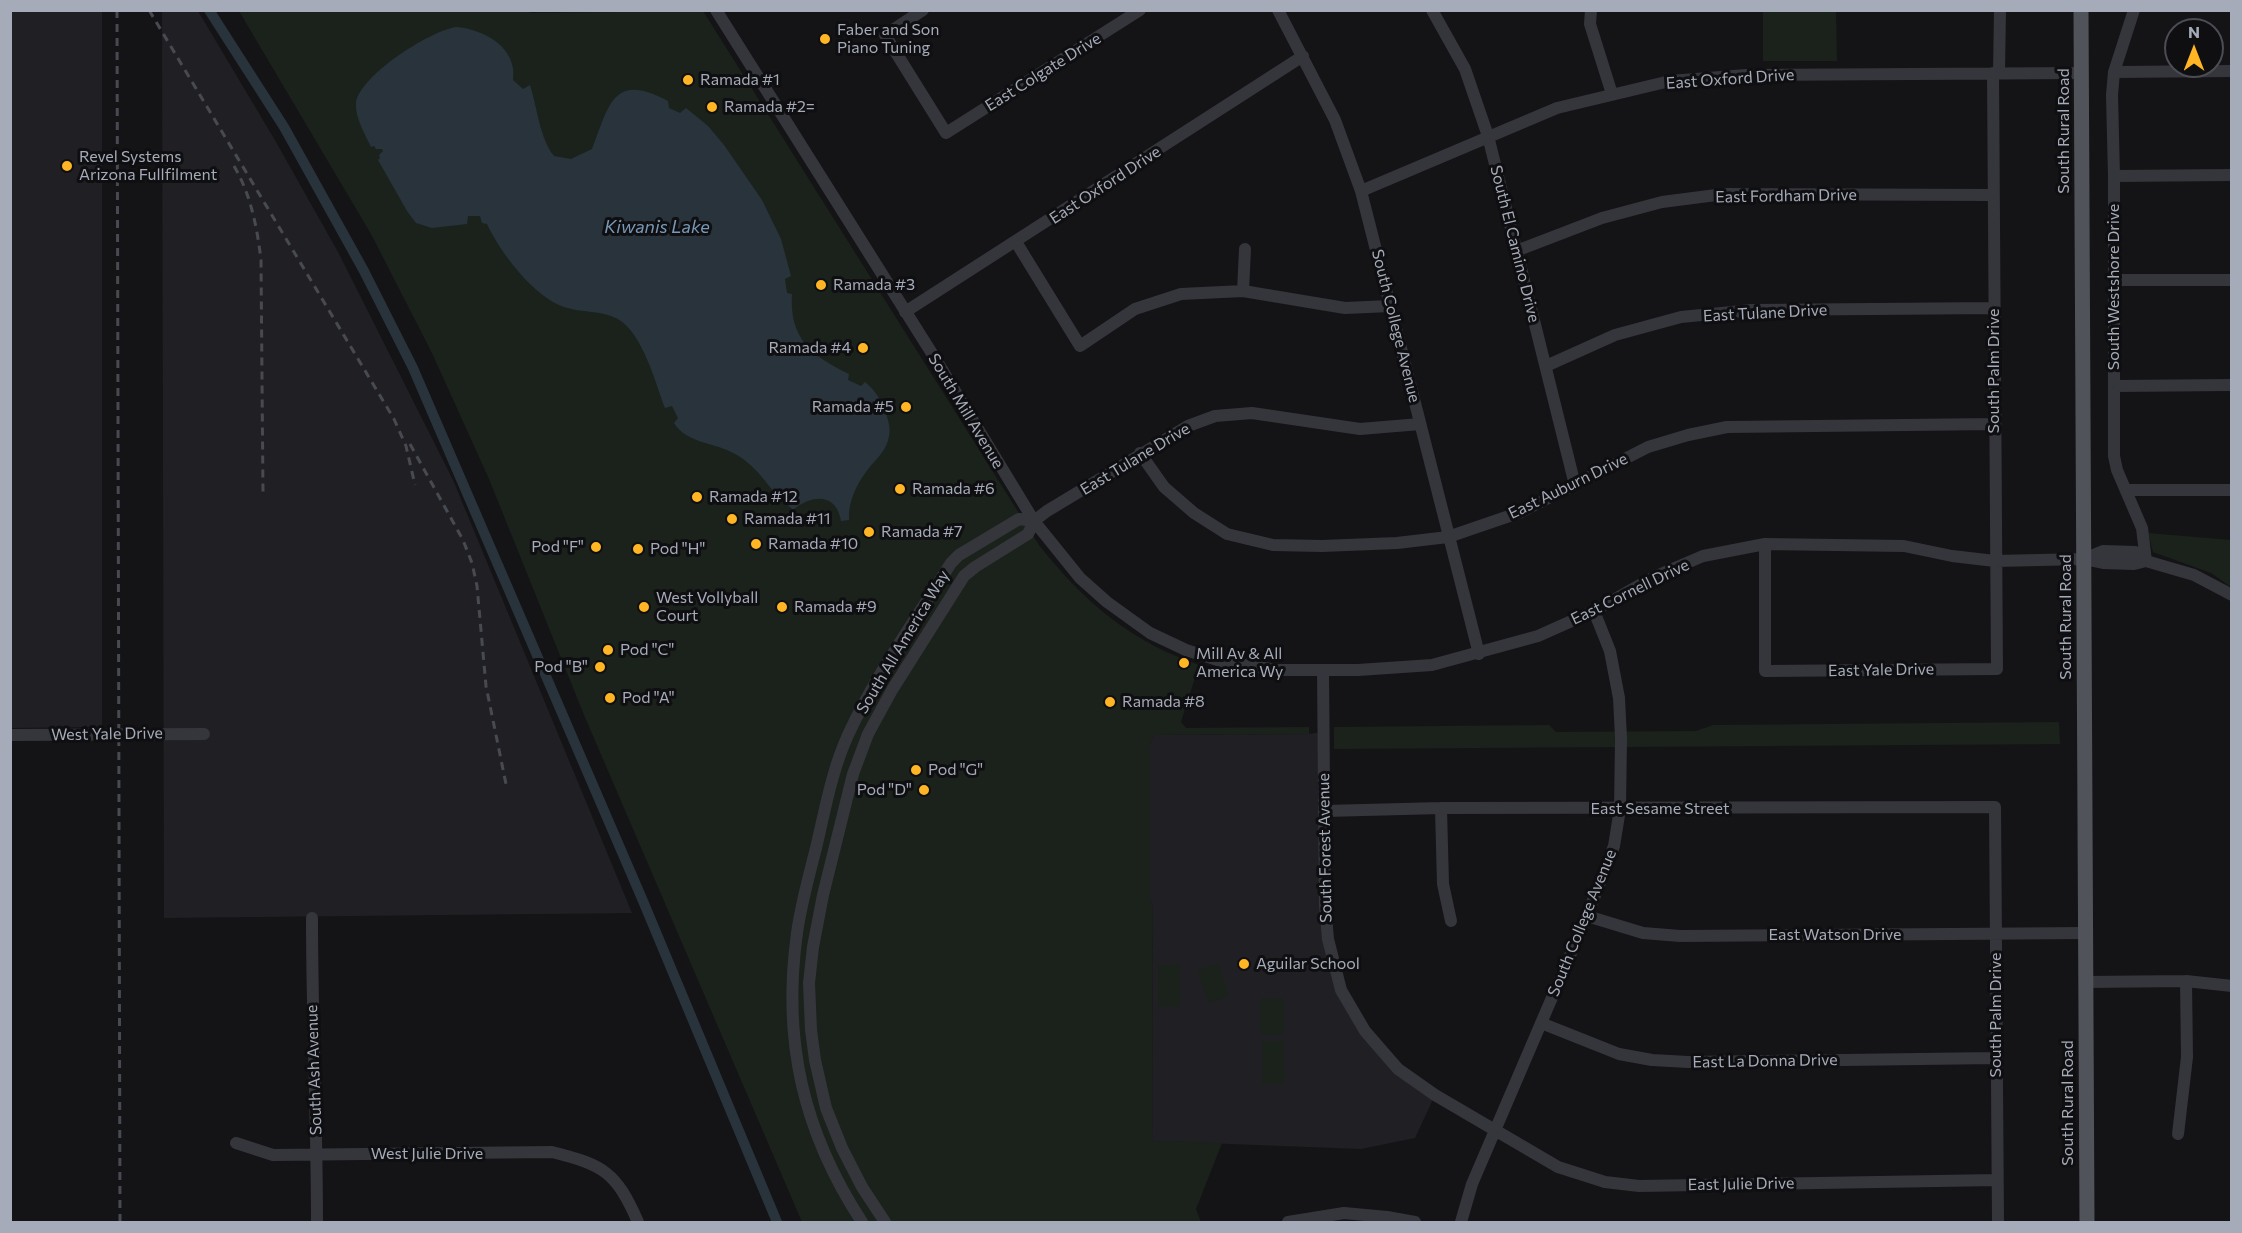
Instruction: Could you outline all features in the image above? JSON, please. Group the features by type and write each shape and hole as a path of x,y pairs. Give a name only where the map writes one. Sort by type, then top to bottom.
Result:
{"main road":[{"name":"South Rural Road","path":"2081,10 2087,1222"}],"street":[{"name":"South Mill Avenue","path":"716,10 1034,521 1091,589 1150,633 1186,650 1224,662 1263,669 1323,670"},
{"name":"East Colgate Drive","path":"923,10 885,34 946,133 1140,10"},
{"name":"South College Avenue","path":"1278,10 1335,120 1361,191 1479,654"},
{"name":"South El Camino Drive","path":"1432,10 1465,69 1488,136 1575,485"},
{"path":"1591,10 1590,24 1612,94"},
{"name":"South Palm Drive","path":"1997,669 1992,195 2000,10"},
{"name":"South Westshore Drive","path":"2134,10 2114,72 2112,95 2114,456 2117,470 2142,528 2146,561"},
{"name":"East Oxford Drive","path":"905,312 1303,56"},
{"path":"2114,72 2232,71"},
{"name":"East Oxford Drive","path":"1361,191 1557,108 1670,81 1746,75 2082,73"},
{"path":"2114,176 2232,175"},
{"name":"East Fordham Drive","path":"1516,251 1602,218 1662,202 1724,194 1992,195"},
{"path":"1016,242 1080,346 1135,309 1181,294 1243,291 1345,308 1390,306"},
{"path":"1243,291 1245,249"},
{"path":"2114,280 2232,280"},
{"name":"East Tulane Drive","path":"1546,366 1615,335 1682,317 1752,310 1994,308"},
{"path":"2114,386 2232,385"},
{"name":"East Tulane Drive","path":"1034,521 1140,453 1188,426 1215,416 1252,413 1360,429 1420,424"},
{"name":"East Auburn Drive","path":"1140,453 1164,487 1194,513 1227,534 1273,545 1312,546 1397,543 1448,537 1521,512 1648,447 1688,435 1727,427 1994,424"},
{"path":"2126,490 2232,490"},
{"name":"South All America Way","path":"862,1222 835,1178 811,1120 796,1064 791,1005 798,930 831,789 843,747 875,683 951,563 959,555 1019,519 1034,521 1028,534 975,567 958,583 892,690 868,734 849,786 823,895 813,947 809,1005 813,1052 826,1108 849,1163 885,1222"},
{"path":"995,534 1005,549"},
{"name":"East Cornell Drive","path":"1323,670 1432,665 1479,654 1538,636 1594,611 1654,577 1703,556 1765,544 1904,546 1952,556 1995,561 2084,559 2103,551 2135,552 2146,561 2194,575 2232,595"},
{"name":"East Yale Drive","path":"1765,544 1765,671 1997,669"},
{"name":"South College Avenue","path":"1461,1222 1472,1184 1587,916 1614,846 1620,809 1621,738 1618,698 1610,651 1594,611"},
{"name":"South Forest Avenue","path":"1323,670 1325,912 1328,939 1341,990 1365,1032 1398,1069 1435,1095 1497,1129"},
{"path":"852,728 868,734"},
{"name":"West Yale Drive","path":"10,735 204,734"},
{"name":"South Palm Drive","path":"1995,807 1998,1222"},
{"name":"East Sesame Street","path":"1325,811 1441,808 1995,807"},
{"path":"1441,808 1443,884 1451,921"},
{"name":"East Watson Drive","path":"1587,916 1643,933 1680,936 2086,933"},
{"name":"South Ash Avenue","path":"312,918 312,1029 317,1222"},
{"path":"2178,1134 2187,1056 2186,981"},
{"path":"2086,982 2186,981 2232,986"},
{"name":"East La Donna Drive","path":"1541,1023 1619,1054 1652,1060 1688,1062 1996,1058"},
{"name":"East Julie Drive","path":"1497,1129 1558,1167 1605,1182 1639,1186 1997,1180"},
{"name":"West Julie Drive","path":"236,1143 273,1155 552,1152 593,1164 614,1178 630,1203 638,1222"},
{"path":"1288,1222 1344,1213 1415,1222"}],"shaded area":[{"path":"527,10 531,13 703,11 1039,545 1091,602 1130,632 1199,665 1181,722 1186,728 1309,727 1309,734 1154,735 1150,744 1150,900 1153,907 1152,1140 1222,1143 1196,1209 1201,1222 802,1222 584,715 489,479 432,353 371,234 239,11"},
{"path":"10,11 102,11 102,727 11,728"},
{"path":"162,11 198,11 338,252 453,480 632,913 164,918"},
{"path":"1763,11 1836,11 1837,61 1763,61"},
{"path":"2148,533 2231,540 2231,587 2211,573 2153,552"},
{"path":"2059,722 2060,744 1334,749 1334,727 1549,725 1556,732 1696,731 1713,725"},
{"name":"Aguilar School","path":"1324,732 1325,905 1341,990 1365,1031 1435,1095 1415,1138 1361,1149 1152,1141 1153,907 1150,900 1150,744 1154,735"},
{"path":"1218,963 1229,996 1209,1003 1197,970"},
{"path":"1158,964 1180,964 1180,1007 1158,1007"},
{"path":"1260,998 1284,998 1284,1035 1260,1035"},
{"path":"1262,1041 1284,1041 1284,1084 1262,1084"}],"water":[{"name":"Kiwanis Lake","path":"456,27 488,36 505,50 513,69 513,80 523,89 530,85 545,141 554,156 571,159 592,149 603,119 616,97 624,91 635,90 650,93 668,101 669,108 680,113 686,108 708,126 724,145 762,200 781,239 791,276 785,279 787,293 792,294 794,323 799,334 814,353 849,374 848,380 861,386 865,382 869,385 878,396 886,413 890,430 888,441 884,450 857,486 850,506 849,520 841,521 834,505 822,499 807,501 793,510 786,503 790,496 780,488 774,492 747,462 727,450 686,435 674,423 678,418 672,406 665,408 647,359 627,326 612,316 564,307 541,294 509,260 487,224 482,223 480,216 468,216 467,224 432,228 416,223 378,160 382,149 371,147 363,131 356,103 360,92 370,80 398,56 444,30"}],"waterway":[{"path":"209,10 284,127 364,271 413,368 643,901 777,1222"}],"railway":[{"path":"117,10 120,1222"},
{"path":"149,10 394,419 406,446 415,485"},
{"path":"234,166 245,188 252,212 261,260 263,494"},
{"path":"410,444 463,540 472,563 477,586 486,686 507,789"}],"place":[{"name":"Faber and Son Piano Tuning","path":"825,39"},
{"name":"Ramada #1","path":"688,80"},
{"name":"Ramada #2=","path":"712,107"},
{"name":"Revel Systems Arizona Fullfilment","path":"67,166"},
{"name":"Ramada #3","path":"821,285"},
{"name":"Ramada #4","path":"863,348"},
{"name":"Ramada #5","path":"906,407"},
{"name":"Ramada #6","path":"900,489"},
{"name":"Ramada #12","path":"697,497"},
{"name":"Ramada #11","path":"732,519"},
{"name":"Ramada #7","path":"869,532"},
{"name":"Ramada #10","path":"756,544"},
{"name":"Pod \"F\"","path":"596,547"},
{"name":"Pod \"H\"","path":"638,549"},
{"name":"West Vollyball Court","path":"644,607"},
{"name":"Ramada #9","path":"782,607"},
{"name":"Pod \"C\"","path":"608,650"},
{"name":"Mill Av & All America Wy","path":"1184,663"},
{"name":"Pod \"B\"","path":"600,667"},
{"name":"Pod \"A\"","path":"610,698"},
{"name":"Ramada #8","path":"1110,702"},
{"name":"Pod \"G\"","path":"916,770"},
{"name":"Pod \"D\"","path":"924,790"},
{"name":"Aguilar School","path":"1244,964"}]}
